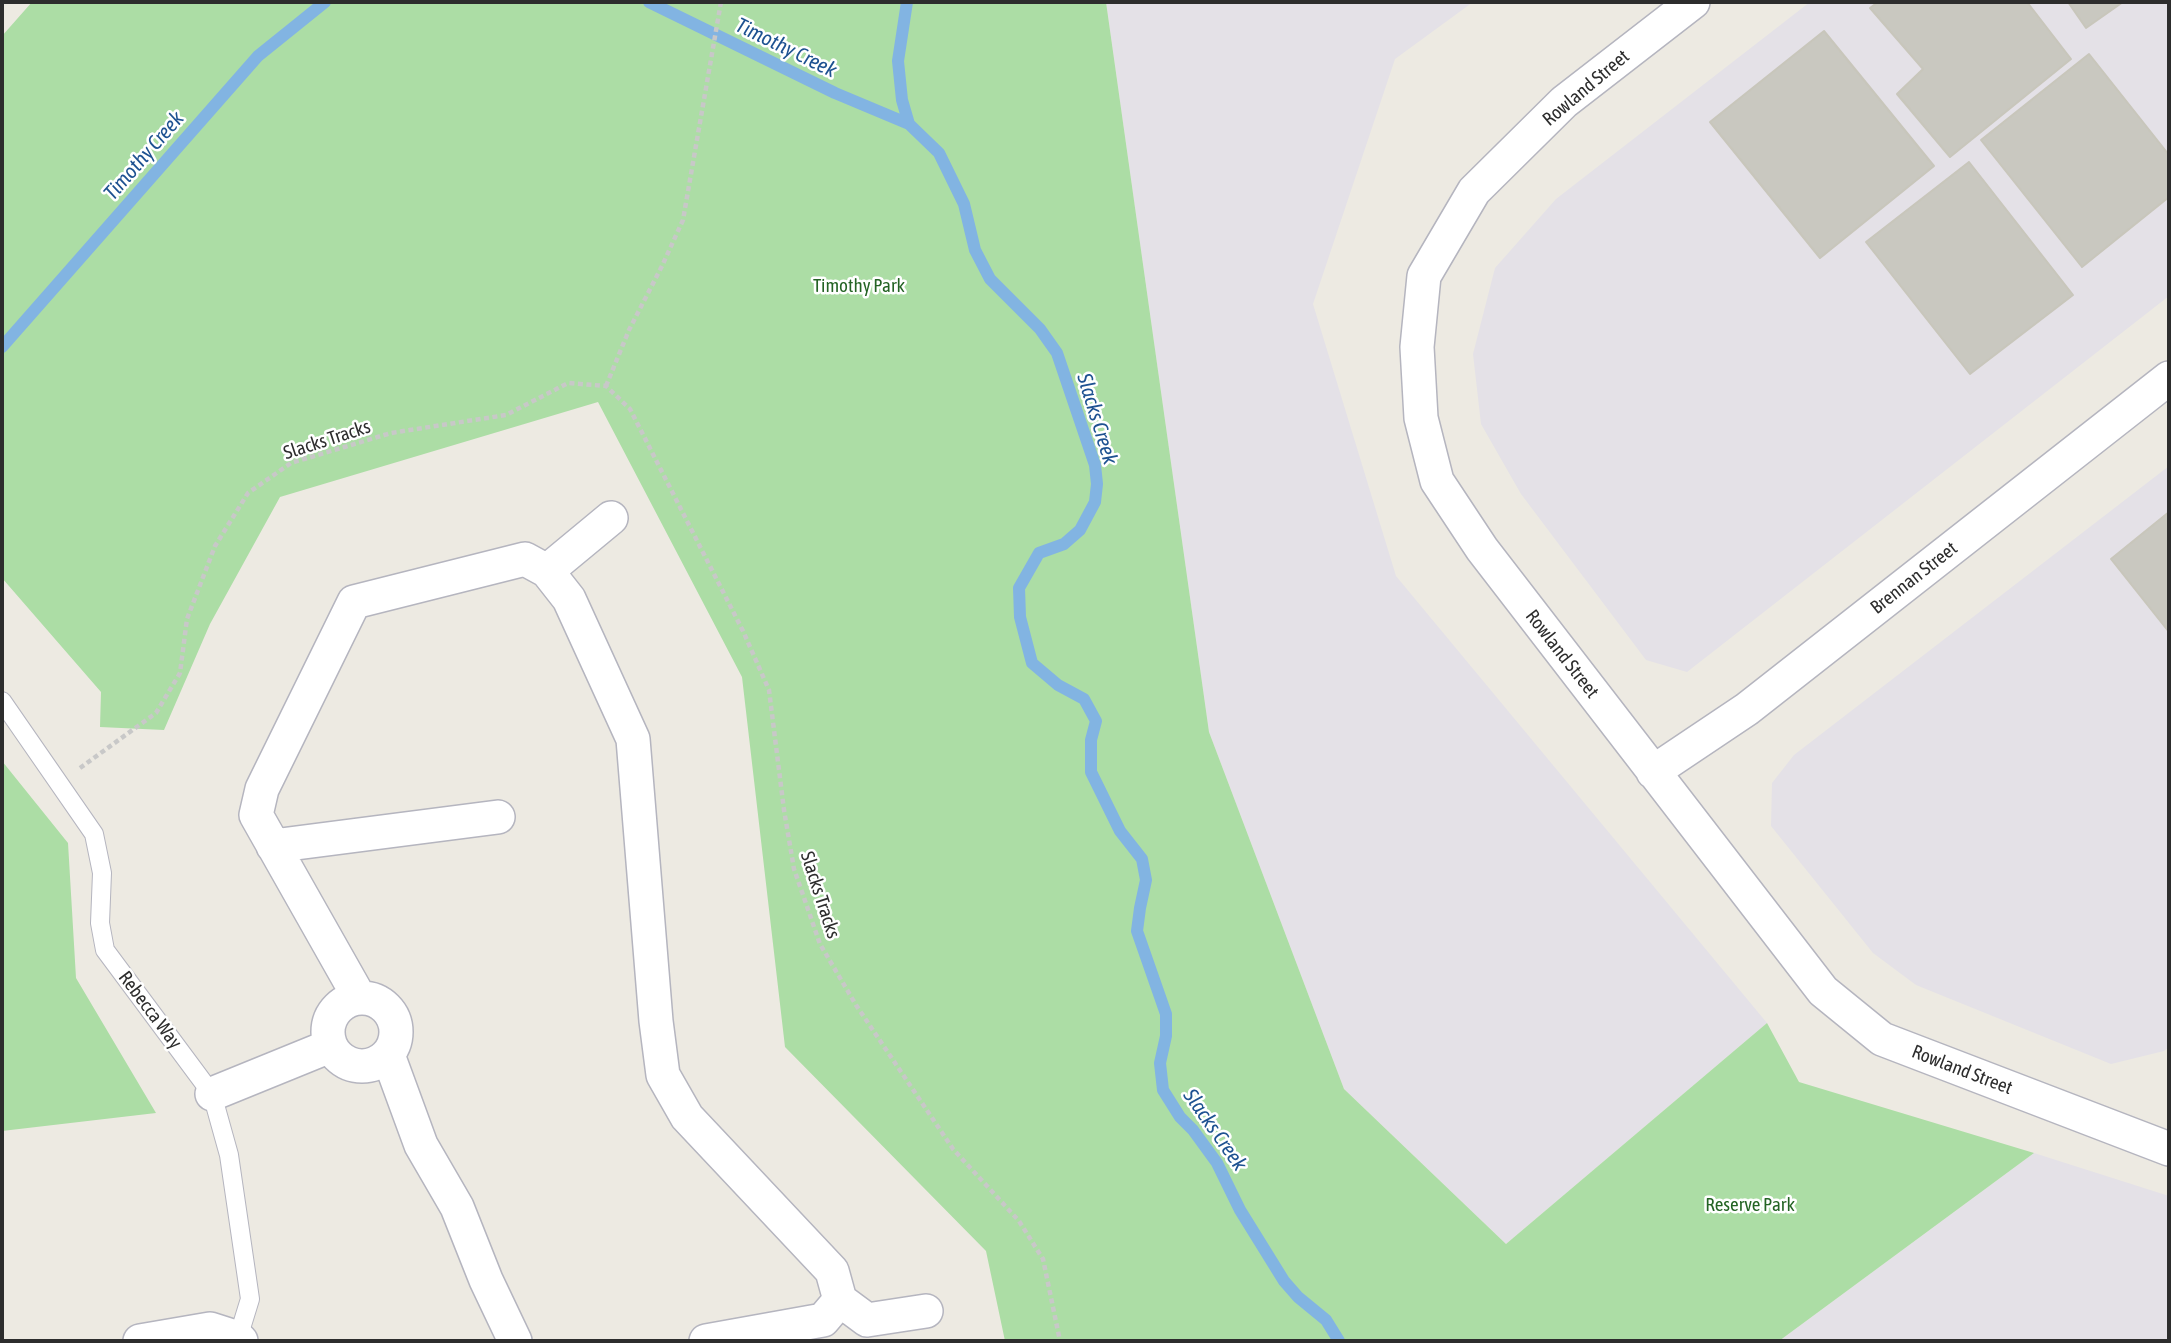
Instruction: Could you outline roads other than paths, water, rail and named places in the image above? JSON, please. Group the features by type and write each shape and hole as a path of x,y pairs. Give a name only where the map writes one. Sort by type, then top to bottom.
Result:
{"street":[{"name":"Rowland Street","path":"1693,2 1564,102 1474,191 1424,276 1418,347 1421,418 1437,481 1482,549 1823,991 1882,1038 2169,1149"},
{"name":"Brennan Street","path":"1653,772 1747,709 2169,378"},
{"path":"547,572 611,518"},
{"path":"359,997 256,815 262,789 354,602 525,559 547,572 569,599 633,739 656,1021 663,1075 687,1117 832,1272 840,1300 867,1320 926,1311"},
{"path":"273,846 498,817"},
{"path":"359,997 371,999 390,1012 395,1023 394,1045 388,1055 378,1062 356,1066 336,1056 330,1046 327,1024 332,1014 348,1000 359,997"},
{"path":"212,1094 330,1046"},
{"path":"388,1055 421,1145 457,1207 486,1280 515,1341"},
{"path":"706,1341 824,1320 840,1300"},
{"path":"140,1341 210,1329 239,1340"}],"lane":[{"name":"Rebecca Way","path":"2,701 94,834 102,873 100,923 105,950 212,1094 229,1155 250,1299 239,1340"}],"waterway":[{"name":"Timothy Creek","path":"2,347 258,56 325,2"},
{"name":"Timothy Creek","path":"649,2 835,93 909,124"},
{"name":"Slacks Creek","path":"907,2 898,61 902,100 909,124 939,153 964,204 975,250 990,279 1040,329 1057,353 1095,465 1095,502 1080,530 1064,544 1039,553 1019,588 1020,617 1032,663 1058,685 1084,699 1096,721 1091,740 1091,772 1120,831 1142,859 1146,880 1137,931 1166,1014 1166,1036 1160,1063 1163,1090 1180,1117 1217,1163 1240,1210 1284,1281 1298,1297 1326,1320 1339,1341"}],"park label":[{"name":"Timothy Park","path":"859,286"},
{"name":"Reserve Park","path":"1750,1205"}]}
